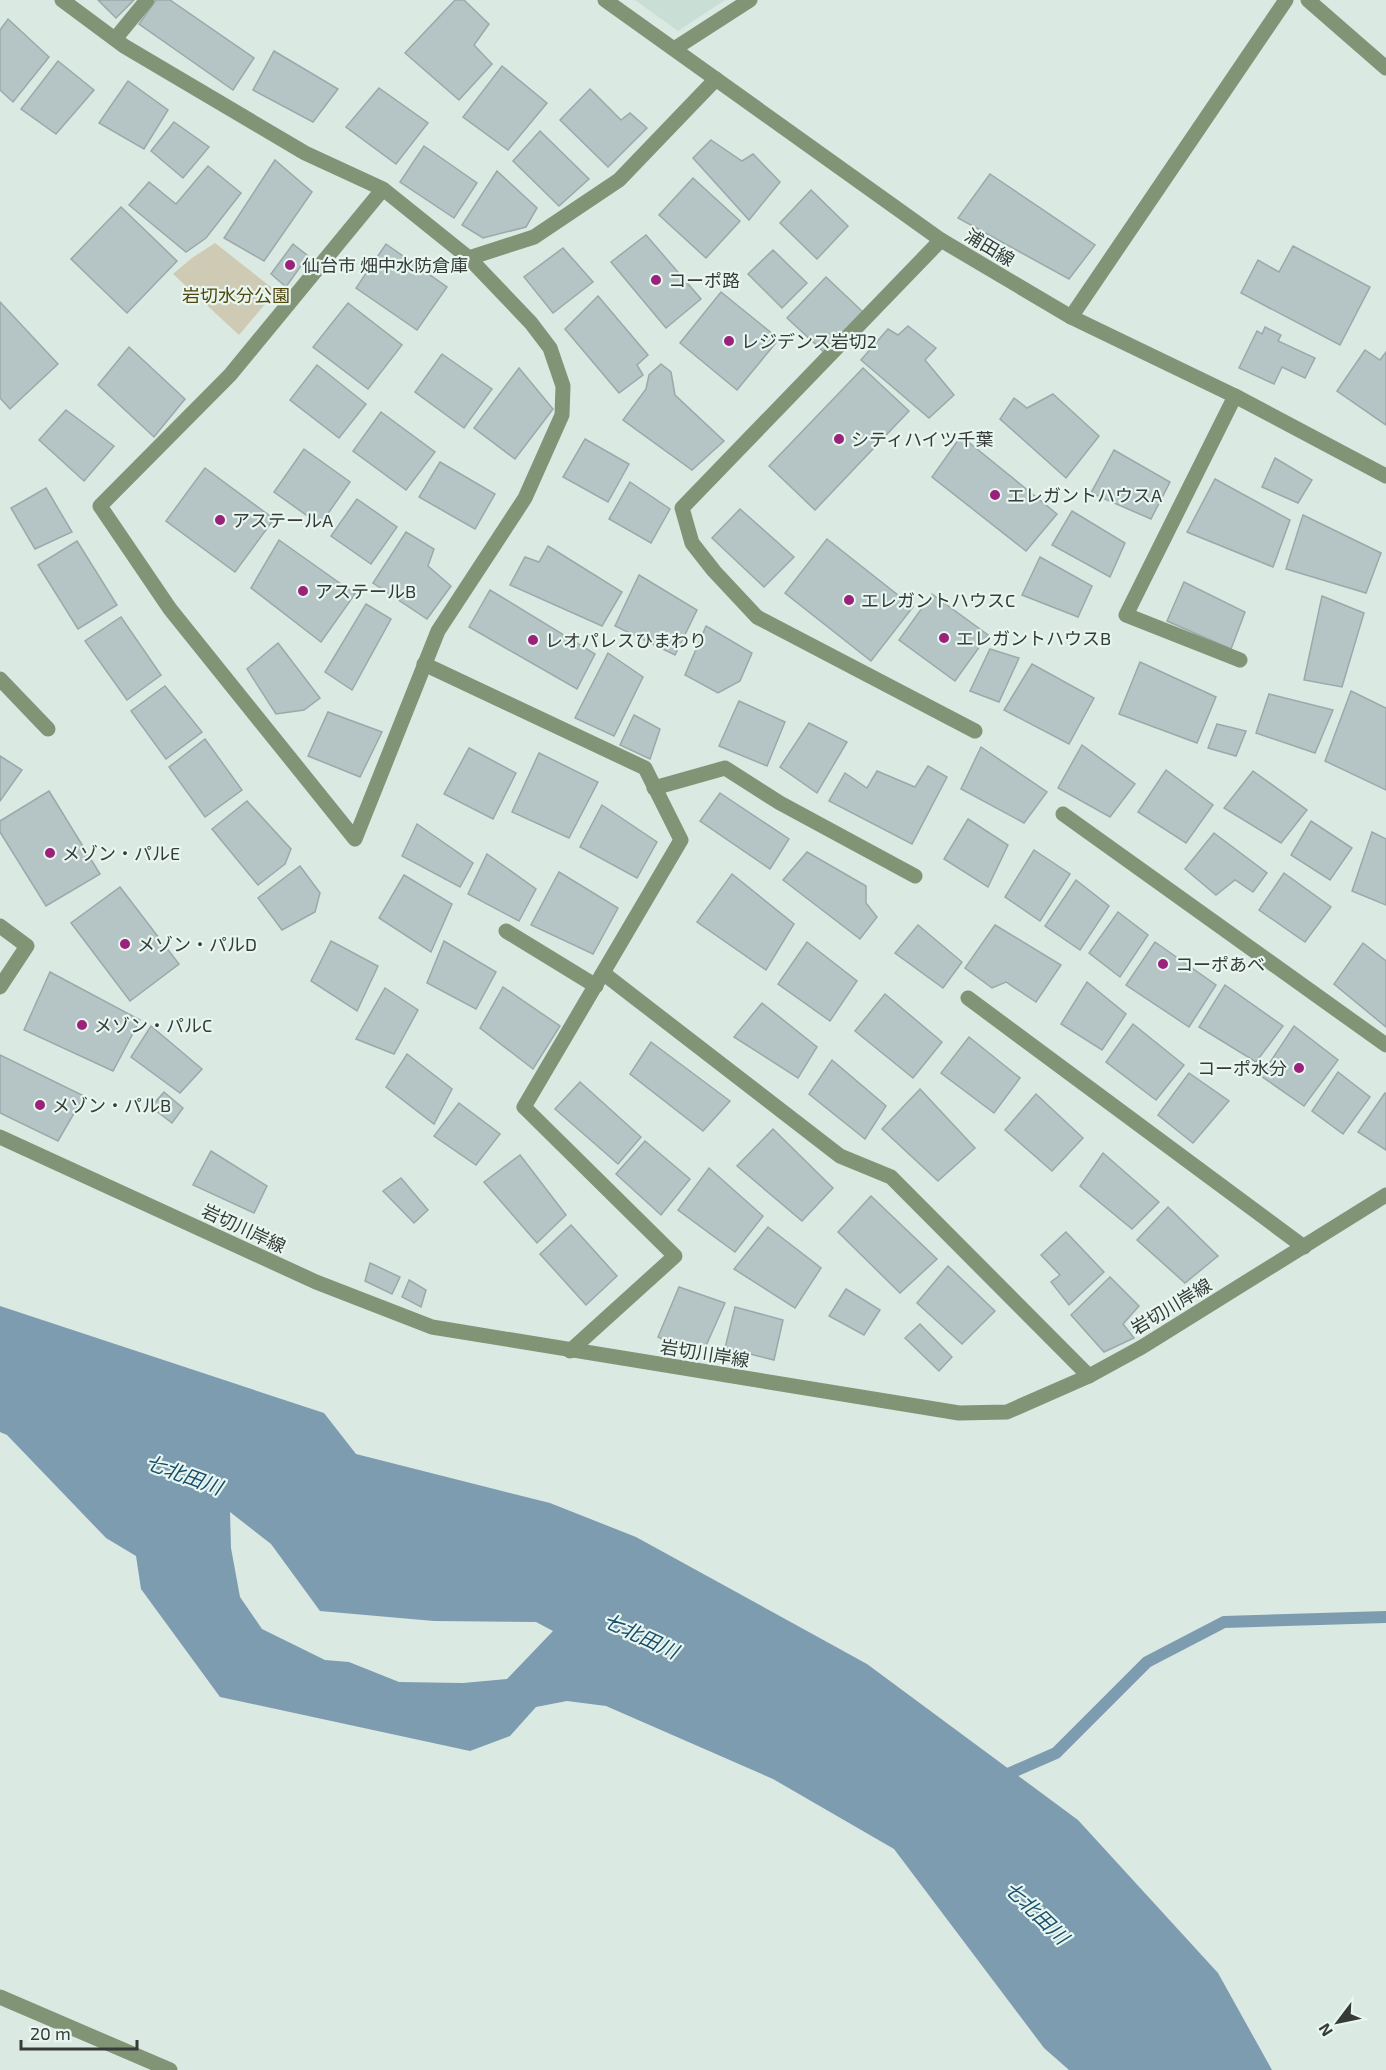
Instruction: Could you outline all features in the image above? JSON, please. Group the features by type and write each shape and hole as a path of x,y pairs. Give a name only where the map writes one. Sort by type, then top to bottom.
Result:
{"street":[{"path":"63,0 115,39 305,153 382,189 470,258 531,323 550,348 563,386 562,415 525,498 438,631 355,839 171,609 100,506 230,375 382,189"},
{"path":"115,39 147,0"},
{"name":"浦田線","path":"605,0 941,240 1071,317 1235,396 1386,476"},
{"path":"674,49 750,0"},
{"path":"1071,317 1286,0"},
{"path":"1308,0 1386,68"},
{"path":"470,258 534,237 619,180 716,79"},
{"path":"941,240 682,508 692,543 714,571 757,617 975,731"},
{"path":"1235,396 1126,615 1240,660"},
{"path":"424,664 645,768 681,840 524,1107 675,1256 570,1351"},
{"path":"0,679 48,729"},
{"path":"654,788 725,768 780,803 915,876"},
{"path":"1063,814 1386,1045"},
{"path":"0,926 27,946 0,987"},
{"path":"506,931 599,980 840,1156 891,1178 1089,1376"},
{"path":"968,998 1304,1247"},
{"name":"岩切川岸線","path":"0,1137 316,1282 432,1327 959,1413 1007,1412 1089,1376 1142,1347 1386,1195"},
{"path":"0,1997 170,2070"}],"shaded area":[{"path":"635,0 725,0 678,31"}],"green space":[{"name":"岩切水分公園","path":"215,243 276,291 239,335 173,274"}],"water":[{"name":"七北田川","path":"0,1306 324,1413 356,1454 550,1503 636,1537 867,1664 1078,1820 1218,1973 1272,2070 1069,2070 1044,2048 894,1849 773,1779 606,1706 567,1701 536,1707 510,1736 470,1751 220,1697 141,1589 136,1556 106,1538 7,1435 0,1432","holes":["230,1512 271,1544 320,1611 434,1621 536,1622 553,1631 507,1679 463,1683 399,1682 349,1662 325,1660 262,1629 240,1597 231,1548"]}],"building":[{"path":"98,0 134,0 116,18"},
{"path":"156,0 170,0 254,58 233,90 139,24"},
{"path":"455,0 464,0 489,24 474,45 492,64 459,100 405,53"},
{"path":"8,19 49,57 13,102 0,90 0,30"},
{"path":"274,51 338,89 313,122 253,90"},
{"path":"58,61 94,90 56,134 21,109"},
{"path":"502,66 547,103 508,150 463,117"},
{"path":"128,81 168,110 144,149 99,123"},
{"path":"379,88 428,123 396,164 346,127"},
{"path":"590,89 621,120 630,113 647,128 608,167 560,120"},
{"path":"174,122 209,147 183,178 151,151"},
{"path":"540,131 589,179 559,206 513,161"},
{"path":"711,140 742,161 753,154 780,182 749,220 693,158"},
{"path":"424,146 477,183 454,218 400,182"},
{"path":"275,160 312,192 264,261 224,238"},
{"path":"208,166 241,193 206,238 186,252 129,205 149,182 176,204"},
{"path":"497,171 537,208 526,227 483,238 462,225"},
{"path":"990,174 1095,245 1069,279 958,218"},
{"path":"693,178 740,221 706,258 659,215"},
{"path":"811,190 848,226 817,259 780,223"},
{"path":"121,207 177,261 127,313 71,259"},
{"name":"コーポ路","path":"646,235 701,299 666,328 611,262"},
{"name":"仙台市 畑中水防倉庫","path":"293,244 308,256 286,287 271,274"},
{"path":"386,244 447,287 417,330 356,288"},
{"path":"1293,246 1370,287 1340,345 1241,293 1258,260 1279,272"},
{"path":"563,248 593,282 553,313 524,277"},
{"path":"773,250 807,283 782,308 748,274"},
{"path":"826,277 865,314 826,354 787,318"},
{"name":"レジデンス岩切2","path":"721,292 779,339 737,390 680,343"},
{"path":"598,296 648,355 637,365 643,375 619,393 565,329"},
{"path":"0,302 58,364 10,409 0,398"},
{"path":"348,303 402,345 368,389 313,347"},
{"path":"908,326 936,348 925,360 954,395 929,418 861,360 888,329 898,335"},
{"path":"1265,327 1281,335 1278,341 1315,358 1305,378 1282,367 1274,384 1239,368 1257,331 1262,334"},
{"path":"129,347 185,399 154,437 98,385"},
{"path":"1365,350 1380,360 1386,352 1386,425 1337,391"},
{"path":"442,354 492,389 464,428 415,392"},
{"path":"661,364 671,372 675,395 724,441 692,470 623,420 646,389 649,375"},
{"path":"317,365 366,404 339,438 290,400"},
{"path":"519,368 553,409 515,459 474,428"},
{"name":"シティハイツ千葉","path":"863,368 909,411 815,510 769,466"},
{"path":"1053,394 1099,436 1066,478 1000,419 1014,398 1027,408"},
{"path":"66,410 114,446 84,481 39,440"},
{"path":"381,412 435,452 406,490 353,451"},
{"name":"エレガントハウスA","path":"961,436 1057,514 1026,551 932,477"},
{"path":"585,439 629,464 608,502 563,477"},
{"path":"304,449 350,482 320,525 274,492"},
{"path":"1114,450 1170,482 1151,519 1091,493"},
{"path":"1275,458 1312,480 1298,503 1262,487"},
{"path":"440,462 495,494 475,529 419,497"},
{"name":"アステールA","path":"205,468 274,519 235,572 166,521"},
{"path":"1215,479 1290,520 1273,567 1187,532"},
{"path":"630,482 670,509 651,543 609,519"},
{"path":"46,488 72,532 35,549 11,508"},
{"path":"357,499 397,527 371,564 331,536"},
{"path":"740,509 794,557 764,587 712,538"},
{"path":"1072,511 1125,543 1110,577 1052,545"},
{"path":"1303,515 1381,553 1366,593 1286,569"},
{"path":"406,532 434,549 428,566 451,586 427,619 373,583"},
{"name":"エレガントハウスC","path":"827,539 913,607 871,661 785,593"},
{"name":"アステールB","path":"279,540 355,594 321,642 251,588"},
{"path":"77,541 117,605 78,629 38,565"},
{"path":"548,546 622,592 602,626 510,585 525,557 539,562"},
{"path":"1040,557 1092,586 1078,617 1022,595"},
{"path":"639,575 697,610 675,655 615,626"},
{"path":"1184,582 1245,612 1231,649 1167,621"},
{"name":"レオパレスひまわり","path":"490,590 595,654 577,689 469,627"},
{"name":"エレガントハウスB","path":"932,594 988,635 955,681 899,640"},
{"path":"1322,596 1364,613 1342,687 1304,680"},
{"path":"366,604 391,619 352,690 325,672"},
{"path":"121,617 161,675 127,700 85,641"},
{"path":"706,626 752,653 740,681 718,693 685,675"},
{"path":"278,643 320,698 304,710 276,714 247,669"},
{"path":"990,649 1019,658 999,702 970,691"},
{"path":"608,653 643,677 614,736 575,718"},
{"path":"1140,662 1216,697 1197,743 1119,714"},
{"path":"1032,664 1094,698 1069,744 1004,710"},
{"path":"165,686 202,732 166,759 131,711"},
{"path":"1351,691 1386,708 1386,790 1325,761"},
{"path":"1269,694 1333,710 1315,753 1256,733"},
{"path":"739,701 785,722 767,766 719,746"},
{"path":"328,712 382,732 360,777 308,756"},
{"path":"634,715 660,729 650,759 620,745"},
{"path":"809,723 847,742 817,793 780,767"},
{"path":"1217,724 1246,731 1236,756 1208,748"},
{"path":"205,739 242,790 205,817 169,767"},
{"path":"1082,745 1135,784 1110,817 1058,788"},
{"path":"981,747 1047,792 1024,823 961,789"},
{"path":"469,748 516,773 493,819 444,794"},
{"path":"539,753 598,782 569,838 512,812"},
{"path":"0,756 22,770 0,801"},
{"path":"928,766 947,777 912,844 829,801 845,773 867,788 877,771 915,787"},
{"path":"1166,770 1213,805 1186,843 1138,812"},
{"path":"1253,771 1307,810 1281,843 1224,808"},
{"name":"メゾン・パルE","path":"49,791 100,874 46,906 0,832 0,821"},
{"path":"720,793 789,839 770,869 700,821"},
{"path":"247,801 291,849 285,864 258,885 212,829"},
{"path":"602,805 657,842 637,878 580,847"},
{"path":"968,819 1008,845 988,887 944,859"},
{"path":"1311,821 1352,848 1330,880 1291,855"},
{"path":"417,824 473,863 460,887 402,856"},
{"path":"1372,832 1386,839 1386,905 1352,891"},
{"path":"1214,833 1267,873 1253,892 1235,880 1216,895 1185,869"},
{"path":"1034,850 1070,874 1040,921 1005,897"},
{"path":"807,852 866,886 866,903 877,917 860,939 783,880"},
{"path":"487,854 536,889 519,921 468,894"},
{"path":"300,866 320,893 315,912 282,930 258,898"},
{"path":"559,872 618,908 593,954 531,925"},
{"path":"1284,873 1331,907 1305,942 1259,910"},
{"path":"732,874 794,924 766,970 697,922"},
{"path":"404,875 452,904 431,952 379,918"},
{"path":"1076,880 1109,906 1080,950 1045,926"},
{"name":"メゾン・パルD","path":"120,887 179,964 130,1001 71,923"},
{"path":"1118,912 1148,935 1120,977 1089,953"},
{"path":"918,925 962,962 943,988 895,953"},
{"path":"995,925 1061,965 1036,1002 1006,982 992,988 965,968"},
{"path":"331,941 378,966 357,1011 311,981"},
{"path":"444,941 496,972 476,1009 427,983"},
{"path":"807,942 857,981 830,1021 778,984"},
{"name":"コーポあべ","path":"1155,942 1216,985 1189,1027 1126,985"},
{"path":"1363,943 1386,961 1386,1027 1334,984"},
{"name":"メゾン・パルC","path":"50,972 140,1020 113,1071 24,1030"},
{"path":"1087,982 1126,1014 1102,1050 1061,1024"},
{"path":"1225,985 1283,1026 1256,1062 1199,1027"},
{"path":"503,987 560,1026 533,1069 480,1028"},
{"path":"385,988 418,1010 394,1054 356,1039"},
{"path":"885,994 942,1042 913,1078 855,1031"},
{"path":"762,1003 817,1047 798,1078 734,1037"},
{"path":"1133,1024 1184,1065 1156,1100 1106,1062"},
{"path":"151,1026 202,1069 180,1093 131,1057"},
{"name":"コーポ水分","path":"1294,1026 1338,1060 1304,1106 1261,1076"},
{"path":"969,1037 1020,1078 994,1113 941,1073"},
{"path":"651,1042 730,1101 703,1131 630,1074"},
{"path":"407,1054 452,1089 434,1124 386,1087"},
{"name":"メゾン・パルB","path":"0,1055 84,1096 58,1141 0,1113"},
{"path":"832,1060 886,1106 865,1139 809,1094"},
{"path":"1338,1072 1370,1097 1343,1134 1312,1111"},
{"path":"1189,1073 1229,1101 1193,1143 1158,1115"},
{"path":"580,1082 641,1137 618,1164 555,1109"},
{"path":"920,1089 975,1148 938,1181 882,1129"},
{"path":"164,1092 183,1108 172,1123 151,1107"},
{"path":"1036,1094 1083,1138 1052,1171 1005,1130"},
{"path":"1386,1094 1386,1150 1358,1132"},
{"path":"459,1103 500,1134 476,1165 434,1136"},
{"path":"773,1129 833,1188 802,1221 737,1166"},
{"path":"645,1141 690,1179 661,1215 616,1174"},
{"path":"211,1151 267,1186 254,1213 193,1185"},
{"path":"1103,1153 1159,1202 1132,1229 1080,1186"},
{"path":"520,1155 566,1215 537,1243 484,1182"},
{"path":"709,1168 763,1216 735,1252 678,1210"},
{"path":"401,1178 428,1210 414,1223 383,1191"},
{"path":"871,1196 937,1259 900,1293 838,1232"},
{"path":"1168,1207 1218,1256 1185,1283 1137,1240"},
{"path":"571,1225 617,1276 586,1305 540,1254"},
{"path":"768,1227 821,1268 795,1308 734,1269"},
{"path":"1066,1232 1104,1272 1069,1305 1051,1282 1060,1275 1041,1255"},
{"path":"370,1263 400,1277 392,1294 365,1281"},
{"path":"948,1266 995,1311 962,1344 917,1303"},
{"path":"1110,1277 1139,1306 1123,1324 1134,1338 1104,1352 1071,1315"},
{"path":"409,1280 426,1290 421,1307 402,1297"},
{"path":"679,1287 725,1303 701,1357 658,1337"},
{"path":"846,1289 880,1310 864,1335 829,1316"},
{"path":"735,1307 783,1320 774,1360 725,1348"},
{"path":"920,1324 952,1357 939,1371 905,1338"}],"waterway":[{"path":"999,1778 1056,1753 1147,1662 1224,1622 1386,1617"}],"place":[{"name":"仙台市 畑中水防倉庫","path":"290,265"},
{"name":"コーポ路","path":"656,280"},
{"name":"レジデンス岩切2","path":"729,341"},
{"name":"シティハイツ千葉","path":"839,439"},
{"name":"エレガントハウスA","path":"995,495"},
{"name":"アステールA","path":"220,520"},
{"name":"アステールB","path":"303,591"},
{"name":"エレガントハウスC","path":"849,600"},
{"name":"エレガントハウスB","path":"944,638"},
{"name":"レオパレスひまわり","path":"533,640"},
{"name":"メゾン・パルE","path":"50,853"},
{"name":"メゾン・パルD","path":"125,944"},
{"name":"コーポあべ","path":"1163,964"},
{"name":"メゾン・パルC","path":"82,1025"},
{"name":"コーポ水分","path":"1299,1068"},
{"name":"メゾン・パルB","path":"40,1105"}]}
